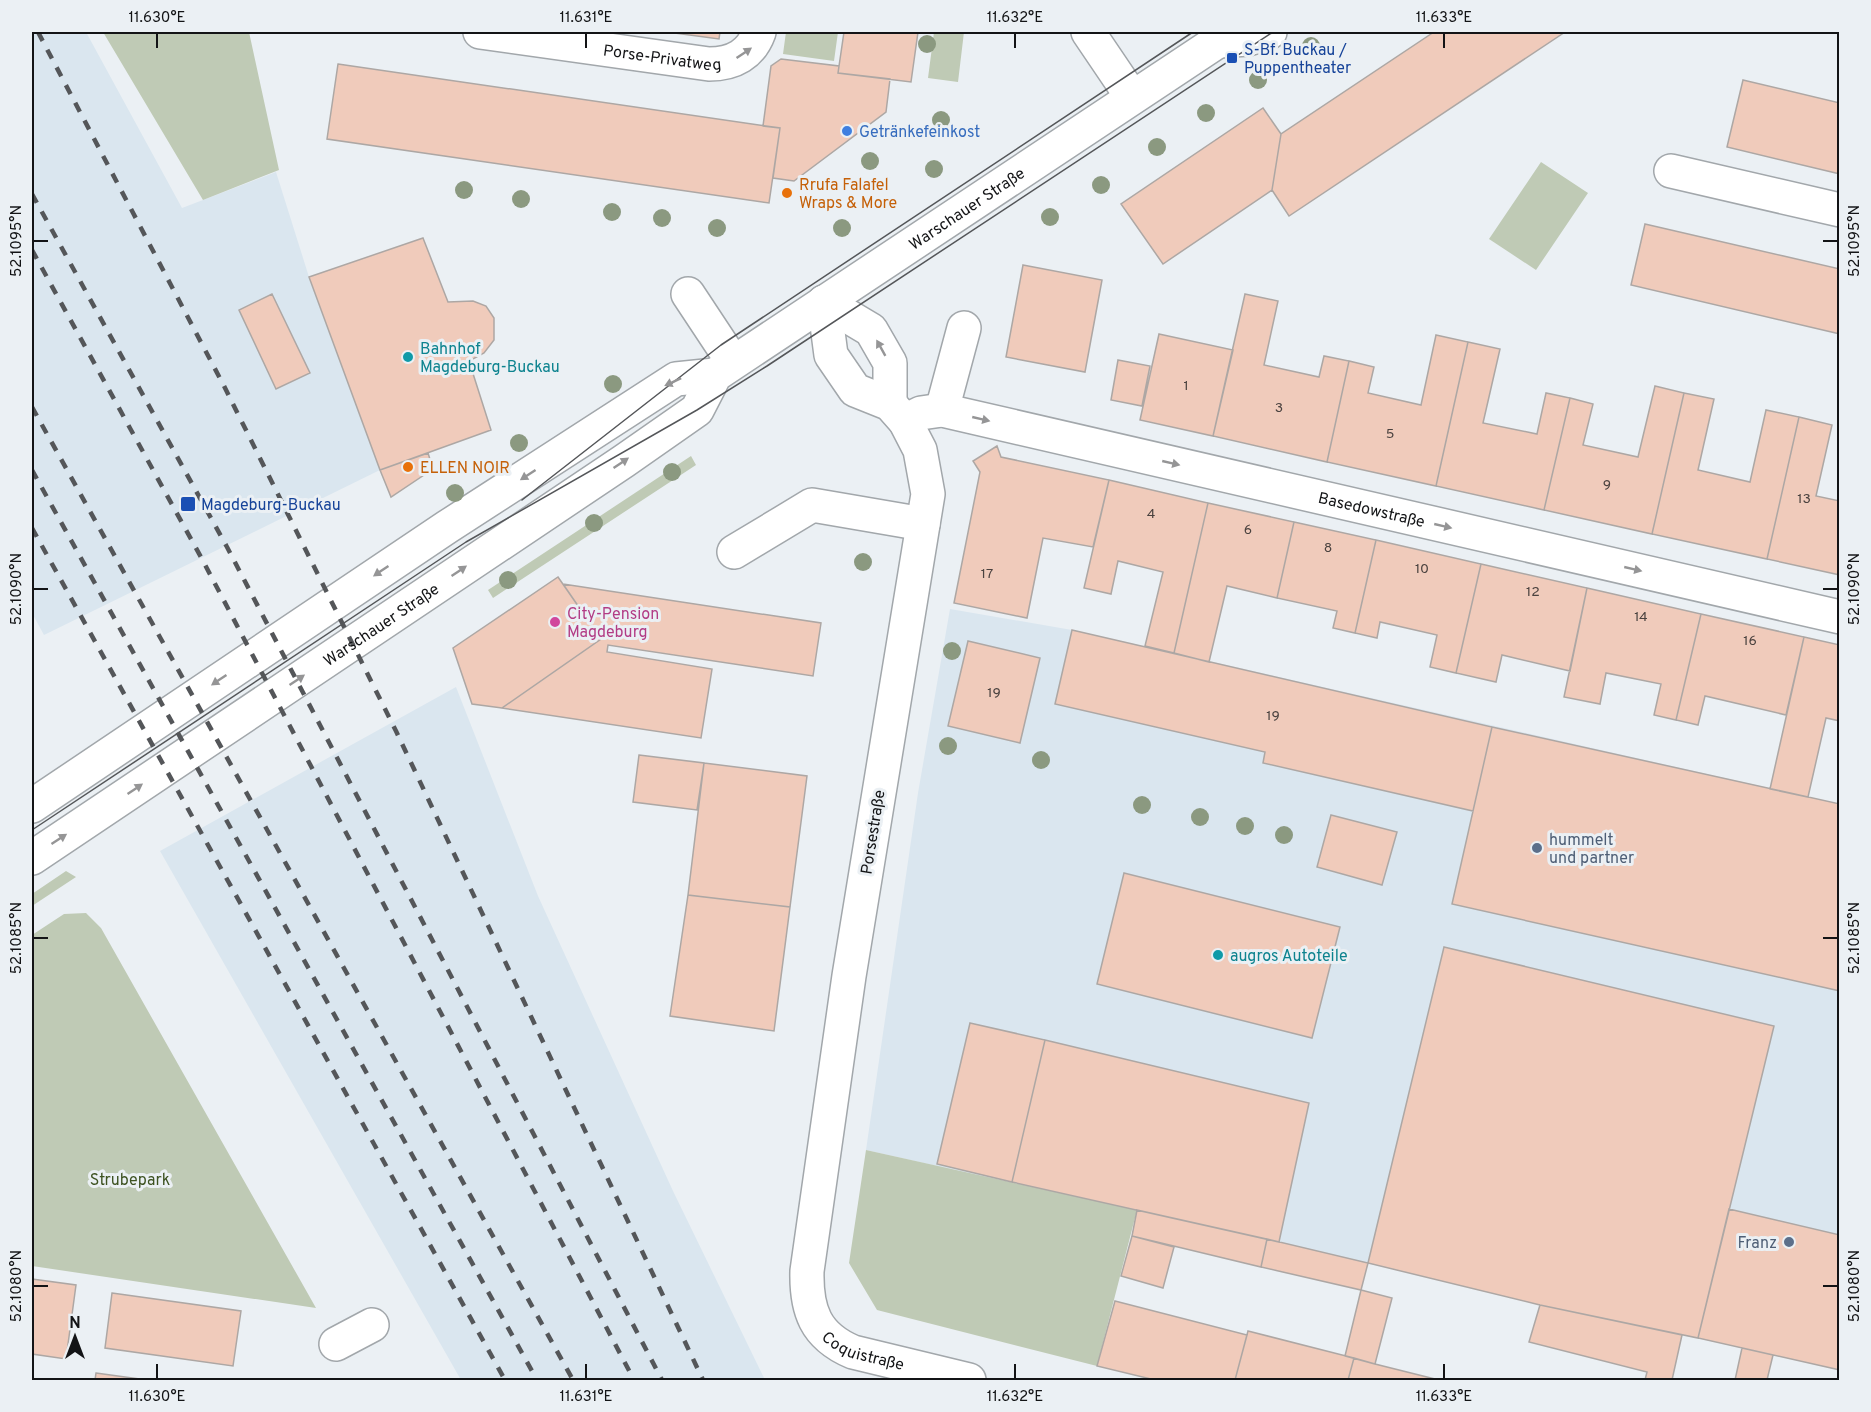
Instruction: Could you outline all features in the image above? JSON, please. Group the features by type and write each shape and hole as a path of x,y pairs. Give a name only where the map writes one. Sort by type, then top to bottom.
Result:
{"street":[{"name":"Porse-Privatweg","path":"480,32 710,64 726,63 741,57 753,47 759,32"},
{"path":"1088,32 1132,97"},
{"name":"Warschauer Straße","path":"32,806 447,527 676,379 724,368 1221,36 1248,39 1270,32"},
{"path":"1671,171 1839,210"},
{"path":"688,294 724,368"},
{"path":"824,302 831,355 855,390 897,412"},
{"name":"Porsestraße","path":"807,1271 849,976 928,494 920,450 897,412 890,363 871,330 824,302"},
{"path":"942,410 963,328"},
{"name":"Warschauer Straße","path":"32,858 697,410 724,368"},
{"name":"Basedowstraße","path":"897,412 921,413 942,410 1839,617"},
{"path":"734,552 812,505 923,524"},
{"name":"Coquistraße","path":"807,1271 806,1297 813,1320 836,1345 853,1352 969,1380"},
{"path":"336,1344 372,1325"}],"shaded area":[{"path":"32,32 86,32 182,208 276,172 309,277 380,470 44,635 32,613"},
{"path":"950,609 1072,630 1839,804 1839,1370 866,1150 918,793"},
{"path":"456,687 538,896 673,1191 765,1380 461,1380 160,851"}],"green space":[{"path":"103,32 249,32 279,170 203,200"},
{"path":"786,32 838,32 834,61 783,54"},
{"path":"934,32 964,32 958,82 928,78"},
{"path":"1541,162 1588,193 1536,270 1489,239"},
{"path":"691,456 696,465 493,598 488,590"},
{"path":"66,871 76,877 32,906 32,894"},
{"name":"Strubepark","path":"86,913 101,928 316,1308 32,1266 32,935 64,914"},
{"path":"866,1150 1137,1210 1097,1366 877,1310 849,1263"}],"building":[{"path":"667,32 720,32 719,39"},
{"path":"844,32 918,32 911,82 838,73"},
{"path":"1434,32 1565,32 1289,216 1272,190 1281,134"},
{"path":"781,59 839,66 838,73 890,79 886,112 794,181 773,178 780,128 763,126 771,66"},
{"path":"338,64 780,128 769,203 327,139"},
{"path":"1743,80 1840,103 1840,174 1727,147"},
{"path":"1263,108 1281,134 1272,190 1163,264 1121,204"},
{"path":"1645,224 1840,269 1840,334 1631,285"},
{"name":"Bahnhof Magdeburg-Buckau","path":"423,238 448,302 473,301 486,306 494,318 494,340 484,353 469,361 491,430 380,470 309,277"},
{"path":"1023,265 1102,280 1085,372 1006,357"},
{"path":"272,294 310,373 276,389 239,310"},
{"path":"1245,294 1278,301 1264,365 1319,377 1324,356 1349,361 1327,462 1213,436"},
{"path":"1159,334 1233,350 1213,436 1140,420"},
{"path":"1436,335 1468,342 1436,486 1327,462 1349,361 1374,367 1368,393 1421,405"},
{"path":"1468,342 1500,349 1483,423 1537,434 1546,393 1570,398 1544,510 1436,486"},
{"path":"1118,360 1150,366 1142,406 1111,400"},
{"path":"1655,386 1684,393 1652,534 1544,510 1570,398 1593,404 1583,445 1638,457"},
{"path":"1684,393 1714,399 1698,470 1750,482 1766,410 1799,417 1767,559 1652,534"},
{"path":"1799,417 1832,425 1816,496 1840,501 1840,575 1767,559"},
{"path":"997,446 1001,457 1109,480 1093,547 1043,538 1027,618 954,603 980,472 973,461"},
{"path":"428,453 433,469 391,497 380,470"},
{"path":"1109,480 1208,503 1174,653 1145,646 1163,572 1118,561 1111,594 1084,588"},
{"path":"1208,503 1294,522 1277,598 1227,586 1209,662 1174,653"},
{"path":"1294,522 1376,540 1355,633 1333,628 1337,611 1277,598"},
{"path":"1376,540 1481,564 1456,673 1430,667 1437,635 1380,622 1377,638 1355,633"},
{"path":"1481,564 1587,588 1570,671 1502,655 1496,682 1456,673"},
{"path":"558,577 601,639 502,708 472,704 453,648"},
{"path":"563,584 821,623 813,676 608,645 607,652 712,669 701,738 502,708 601,639"},
{"path":"1587,588 1701,614 1676,720 1654,715 1661,684 1606,673 1600,704 1564,697"},
{"path":"1701,614 1804,637 1786,715 1705,696 1698,725 1676,720"},
{"path":"1072,630 1492,727 1473,811 1263,763 1265,752 1055,704"},
{"path":"1804,637 1840,645 1840,721 1826,718 1808,797 1770,789"},
{"path":"968,641 1040,658 1020,743 948,726"},
{"path":"1492,727 1840,804 1840,991 1452,904"},
{"path":"639,755 704,763 697,810 633,802"},
{"path":"704,763 807,776 790,907 688,895"},
{"path":"1331,815 1397,832 1382,885 1317,867"},
{"name":"augros Autoteile","path":"1124,873 1340,927 1312,1038 1097,984"},
{"path":"688,895 790,907 774,1031 670,1016"},
{"path":"1444,947 1774,1026 1698,1338 1540,1305 1368,1263"},
{"path":"970,1023 1045,1040 1012,1182 937,1164"},
{"path":"1045,1040 1309,1103 1279,1242 1012,1182"},
{"path":"1729,1209 1840,1235 1840,1370 1698,1338"},
{"path":"1137,1210 1267,1239 1261,1267 1132,1236"},
{"path":"1132,1236 1174,1247 1163,1288 1121,1276"},
{"path":"1267,1239 1368,1263 1361,1290 1261,1267"},
{"path":"32,1279 76,1285 66,1359 32,1354"},
{"path":"1361,1290 1392,1298 1375,1364 1345,1356"},
{"path":"112,1293 241,1311 233,1366 105,1348"},
{"path":"1115,1301 1247,1335 1235,1380 1155,1380 1097,1366"},
{"path":"1540,1305 1682,1335 1672,1380 1645,1380 1647,1372 1529,1342"},
{"path":"1248,1331 1354,1358 1348,1380 1235,1380"},
{"path":"1742,1348 1773,1355 1767,1380 1735,1380"},
{"path":"1354,1358 1375,1364 1439,1380 1348,1380"},
{"path":"96,1373 147,1380 95,1380"}],"tram line":[{"path":"522,500 721,345 1193,32"},
{"path":"32,830 466,542 697,410 767,366 1273,32"}],"railway":[{"path":"38,32 224,386 396,731 703,1380"},
{"path":"32,194 227,547 662,1380"},
{"path":"32,250 202,559 634,1380"},
{"path":"32,407 573,1380"},
{"path":"32,470 537,1380"},
{"path":"32,528 505,1380"}],"place":[{"name":"S-Bf. Buckau / Puppentheater","path":"1232,58"},
{"name":"Getränkefeinkost","path":"847,131"},
{"name":"Rrufa Falafel Wraps & More","path":"787,193"},
{"name":"Bahnhof Magdeburg-Buckau","path":"408,357"},
{"name":"ELLEN NOIR","path":"408,467"},
{"name":"Magdeburg-Buckau","path":"188,504"},
{"name":"City-Pension Magdeburg","path":"555,622"},
{"name":"hummelt und partner","path":"1537,848"},
{"name":"augros Autoteile","path":"1218,955"},
{"name":"Franz","path":"1789,1242"}]}
